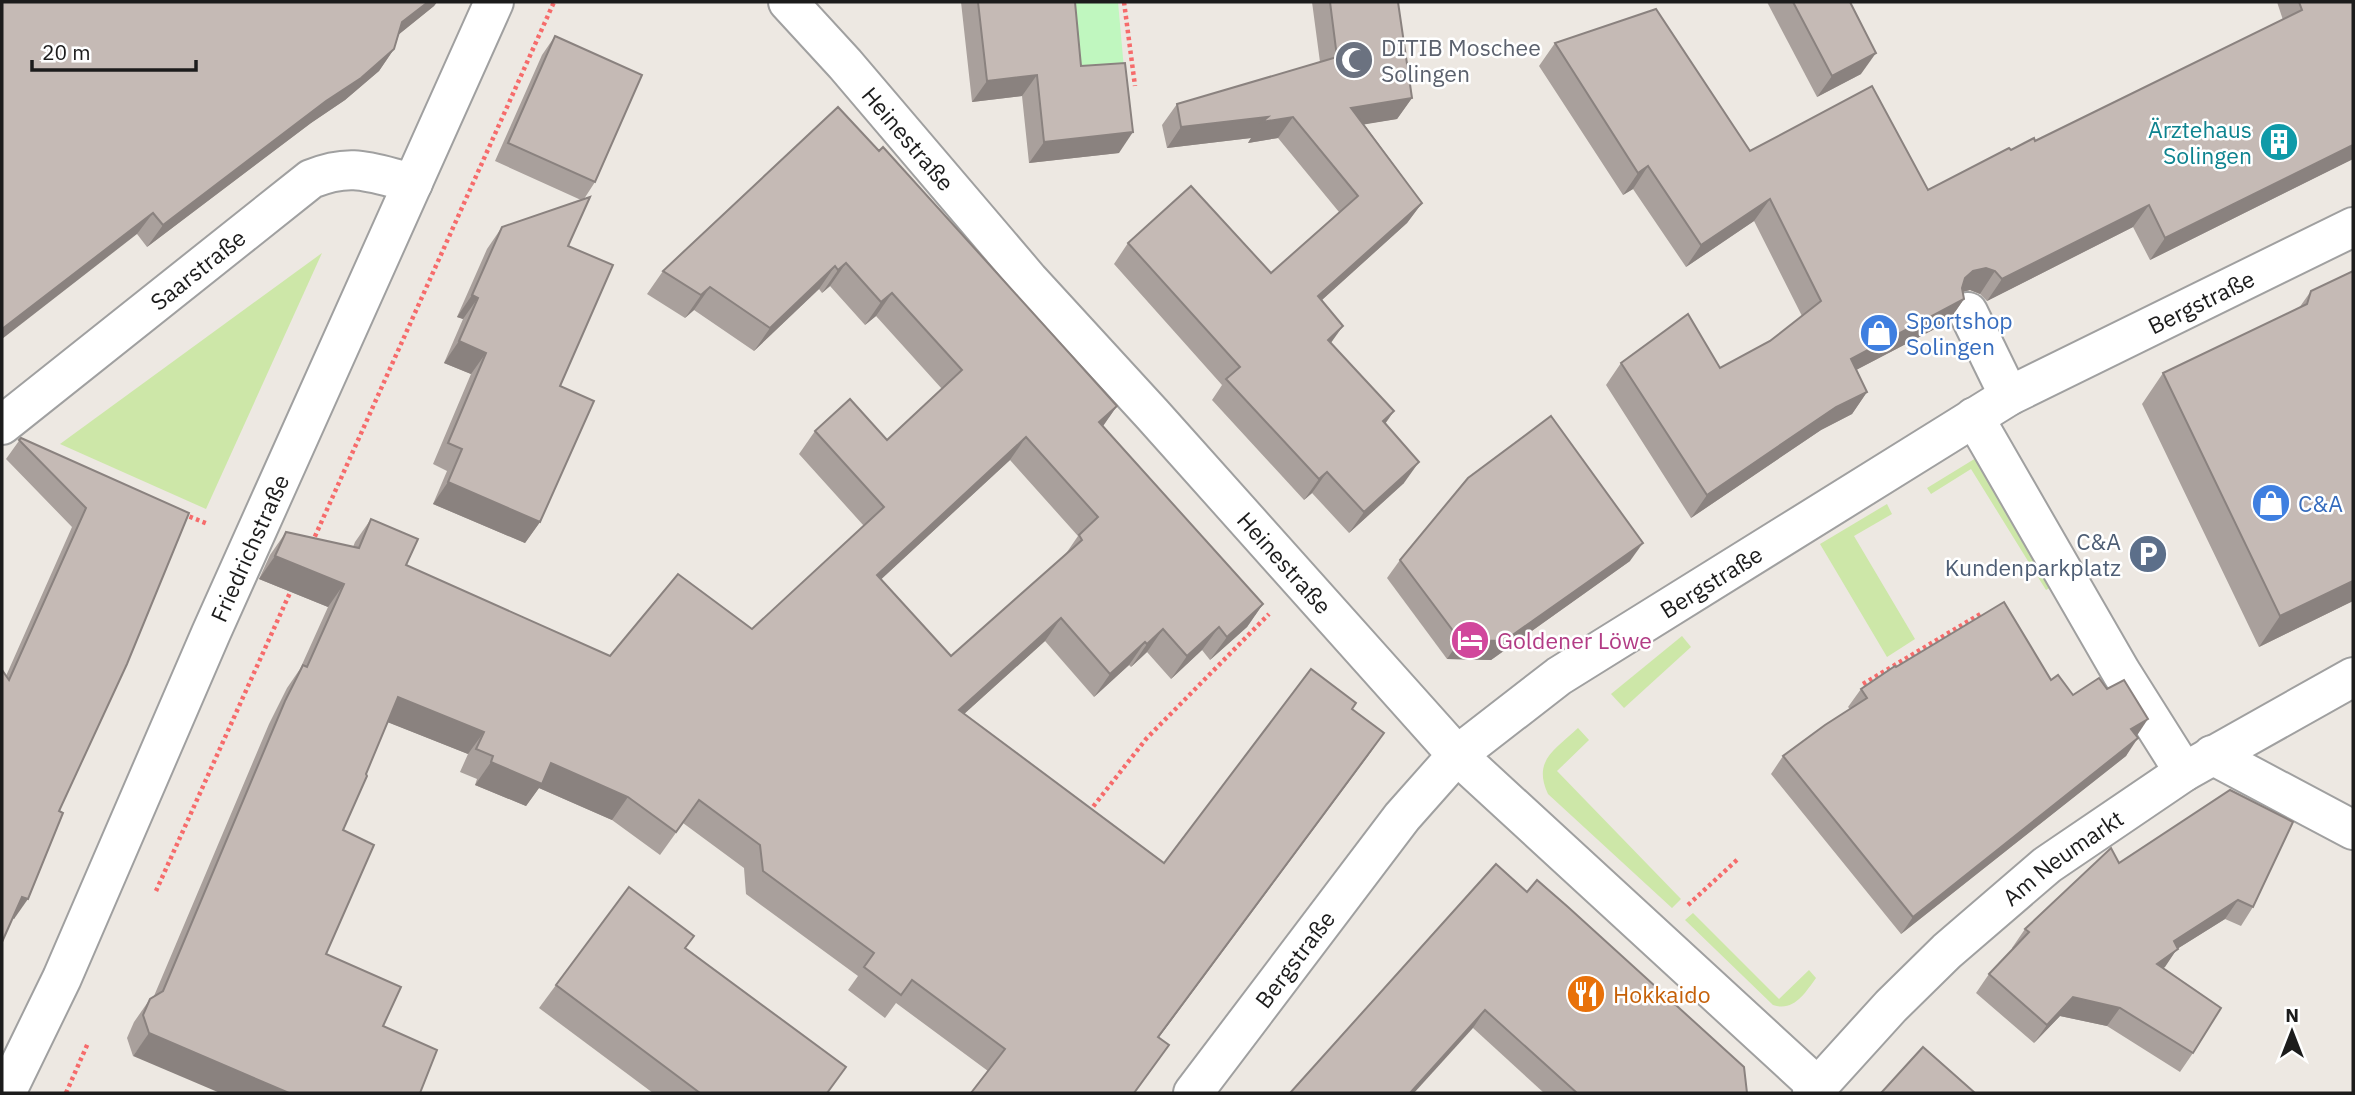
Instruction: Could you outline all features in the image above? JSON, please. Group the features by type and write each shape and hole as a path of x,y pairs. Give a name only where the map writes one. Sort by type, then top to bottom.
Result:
{"street":[{"name":"Friedrichstraße","path":"6,1093 62,978 211,633 494,2"},
{"name":"Heinestraße","path":"788,2 845,64 1029,280 1457,755 1654,935 1815,1090"},
{"name":"Saarstraße","path":"2,425 311,179 334,170 359,170 413,183"},
{"name":"Bergstraße","path":"1193,1093 1402,817 1457,755 1559,676 2009,396 2353,227"},
{"path":"1968,312 2009,396"},
{"path":"1974,417 2121,672 2198,764 2353,830"},
{"name":"Am Neumarkt","path":"1815,1090 1891,1006 1947,951 2047,865 2198,764 2353,677"}],"path":[{"path":"310,548 554,2"},
{"path":"1124,2 1135,86"},
{"path":"177,511 215,527"},
{"path":"151,903 299,573"},
{"path":"1087,813 1146,739 1301,581"},
{"path":"1863,684 1982,613"},
{"path":"1654,935 1739,858"},
{"path":"65,1093 88,1042"}],"green space":[{"path":"1058,2 1118,2 1124,69 1065,74"},
{"path":"322,253 206,509 60,444"},
{"path":"1976,458 2055,585 2046,590 1971,469 1931,494 1927,488"},
{"path":"1887,504 1892,514 1854,536 1915,639 1887,657 1820,544"},
{"path":"1682,636 1691,647 1624,708 1611,694"},
{"path":"1578,728 1589,740 1557,771 1681,899 1672,908 1548,794 1543,772 1545,764 1555,749"},
{"path":"1693,913 1779,999 1809,970 1816,978 1798,1000 1787,1006 1773,1005 1685,920"}],"building":[{"path":"2,2 428,2 402,22 394,49 361,78 326,101 163,225 153,213 2,329"},
{"path":"978,2 1075,2 1081,66 1125,63 1133,132 1044,142 1037,75 987,81"},
{"path":"1330,2 1398,2 1412,98 1351,108 1422,203 1318,296 1343,326 1328,340 1394,411 1383,421 1419,462 1364,512 1327,472 1319,479 1226,379 1240,367 1128,243 1191,186 1271,273 1358,196 1293,117 1262,122 1268,117 1181,127 1177,104 1337,57"},
{"path":"1793,2 1850,2 1876,53 1832,76"},
{"path":"2299,2 2353,2 2353,145 2165,238 2149,205 2002,279 1995,271 1986,268 1973,271 1965,278 1962,288 1964,299 1851,359 1867,392 1836,407 1707,495 1621,363 1688,314 1720,368 1770,341 1821,301 1770,199 1701,245 1648,166 1638,173 1555,43 1656,9 1750,151 1872,86 1928,190 2009,148 2011,150 2034,138 2035,141 2302,10"},
{"path":"555,36 642,75 595,182 508,143"},
{"path":"838,107 879,151 883,147 1117,406 1099,422 1263,604 1227,637 1219,627 1187,656 1163,629 1110,674 1061,618 959,710 1164,863 1311,669 1356,703 1352,709 1384,733 1158,1037 1169,1045 1134,1093 971,1093 1005,1049 912,980 901,995 864,967 874,953 763,871 760,845 699,800 676,832 628,797 551,763 542,784 491,762 493,756 476,749 484,732 398,697 343,830 374,845 326,954 401,987 383,1026 437,1050 420,1093 289,1093 149,1033 143,1015 150,999 163,991 285,701 303,665 307,667 344,584 275,556 286,532 359,548 371,519 418,539 406,565 610,656 678,574 752,629 884,507 815,431 850,399 887,440 962,370 892,293 881,302 846,263 838,270 835,266 770,328 710,287 701,295 663,271","holes":["1026,437 1098,517 1079,535 1082,540 951,656 877,575"]},
{"path":"590,197 568,246 613,265 560,386 594,401 540,522 448,482 462,449 448,443 486,353 459,341 478,298 472,295 502,227"},
{"name":"C&A","path":"2353,271 2353,581 2280,616 2163,373 2307,304 2311,291"},
{"path":"1551,416 1643,543 1504,641 1460,640 1400,560 1468,478"},
{"path":"21,438 189,513 127,664 59,811 63,813 28,899 22,897 2,942 2,670 9,680 86,508 19,440"},
{"path":"2004,602 2051,680 2058,675 2073,695 2099,678 2107,689 2124,680 2148,719 2131,729 2138,738 1913,917 1783,756 1867,698 1861,689"},
{"path":"2230,790 2293,822 2253,907 2238,900 2174,941 2178,949 2157,964 2221,1008 2193,1053 2120,1008 2073,997 2047,1025 1989,974 2029,932 2025,929 2111,848 2119,863"},
{"path":"1496,864 1527,892 1537,880 1744,1067 1747,1093 1577,1093 1485,1010 1410,1093 1290,1093"},
{"path":"629,887 694,936 685,948 846,1067 827,1093 700,1093 556,985"},
{"path":"1923,1047 1975,1093 1881,1093"}],"place":[{"name":"DITIB Moschee Solingen","path":"1354,60"},
{"name":"Ärztehaus Solingen","path":"2279,142"},
{"name":"Sportshop Solingen","path":"1879,333"},
{"name":"C&A","path":"2271,503"},
{"name":"C&A Kundenparkplatz","path":"2148,554"},
{"name":"Goldener Löwe","path":"1470,640"},
{"name":"Hokkaido","path":"1586,994"}]}
